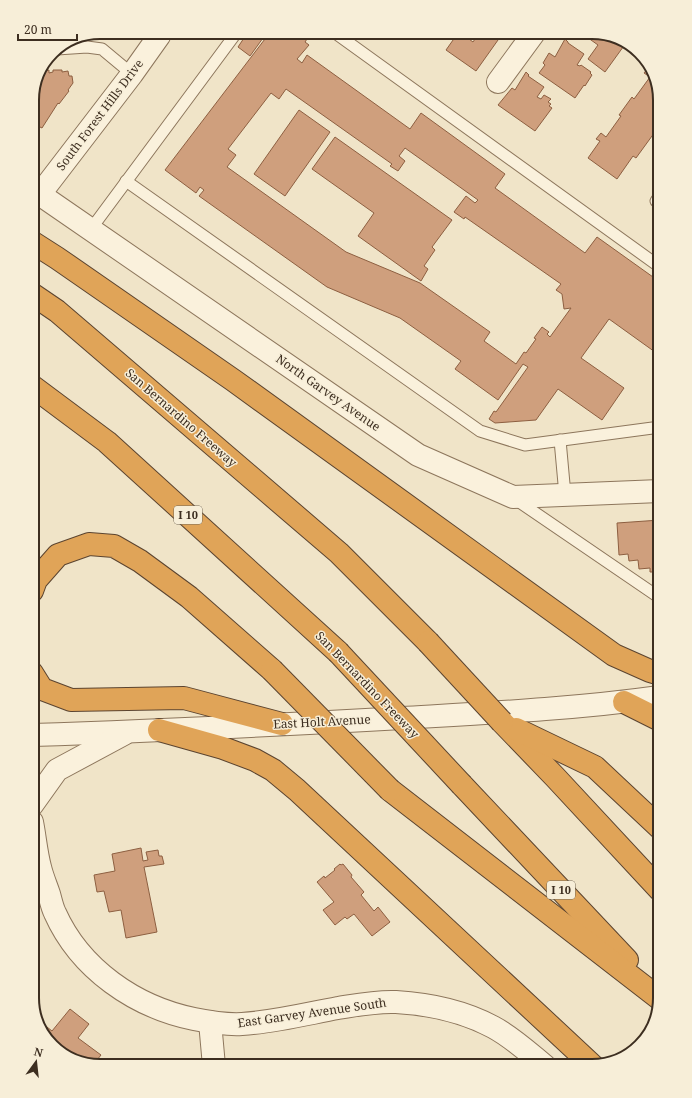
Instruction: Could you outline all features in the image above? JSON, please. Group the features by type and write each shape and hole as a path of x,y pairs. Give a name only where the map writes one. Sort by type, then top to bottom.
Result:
{"highway":[{"path":"39,246 232,380 614,655 653,672"},
{"name":"San Bernardino Freeway","path":"39,299 57,311 339,553 428,642 653,882"},
{"name":"San Bernardino Freeway","path":"39,391 107,442 338,652 653,987"},
{"path":"39,577 58,555 89,544 114,546 140,561 189,597 272,670 390,790 653,994"},
{"path":"39,684 42,689 71,700 184,698 282,724"},
{"path":"624,702 653,716"},
{"path":"502,722 595,767 653,821"},
{"path":"159,730 223,748 255,760 273,770 297,790 585,1059"}],"street":[{"name":"South Forest Hills Drive","path":"39,188 132,74 158,39"},
{"path":"498,82 530,39"},
{"name":"North Garvey Avenue","path":"39,194 418,455 513,498 653,491"},
{"name":"East Holt Avenue","path":"39,734 128,732 529,710 624,702 653,698"},
{"path":"39,795 57,770 128,732"},
{"name":"East Garvey Avenue South","path":"39,860 54,912 66,936 86,960 106,979 130,996 154,1008 178,1016 210,1022 241,1024 271,1021 362,1004 394,1002 425,1004 461,1012 493,1027 523,1047 537,1059"},
{"path":"210,1022 213,1059"}],"lane":[{"path":"91,229 232,39"},
{"path":"344,39 653,262"},
{"path":"68,48 87,47 102,49 132,74"},
{"path":"126,181 480,432 525,445 653,428"},
{"path":"560,440 565,495"},
{"path":"513,498 653,593"}],"building":[{"path":"243,39 262,39 250,56 238,47"},
{"path":"265,39 307,39 305,42 309,45 297,59 302,63 307,55 410,129 421,113 505,174 495,188 585,253 597,237 653,277 653,351 609,319 581,358 624,388 602,420 558,389 536,420 495,423 489,419 494,411 496,412 528,367 523,364 498,400 455,369 461,361 400,318 327,287 199,196 204,190 200,187 196,193 165,170","holes":["286,89 392,164 390,166 398,171 405,161 399,156 405,148 478,200 475,203 466,196 454,212 464,219 465,217 561,284 556,290 562,294 564,309 571,308 550,337 547,334 549,332 542,327 534,338 536,339 526,353 524,352 516,364 484,341 490,332 420,283 346,252 227,167 236,155 228,149 271,93 279,99"]},
{"path":"454,39 469,39 473,42 475,39 499,39 476,71 446,50"},
{"path":"565,39 568,43 584,54 577,65 581,65 591,72 590,73 592,75 575,98 539,73 545,65 543,63 549,53 555,57"},
{"path":"590,39 604,40 623,47 605,72 588,59 598,45"},
{"path":"47,70 49,70 49,73 53,72 53,70 62,70 62,72 68,71 69,76 72,76 73,83 68,90 69,91 59,104 58,103 42,128 39,128 39,96 41,85"},
{"path":"526,72 529,75 528,76 544,87 537,97 541,99 544,95 551,99 548,102 551,104 549,106 552,108 535,131 498,105 512,88 515,90"},
{"path":"649,79 653,100 653,135 636,158 633,156 617,179 588,158 600,141 596,139 601,133 606,137 632,97 634,99"},
{"path":"299,110 330,132 285,196 254,174"},
{"path":"335,137 452,220 432,247 435,250 424,266 428,269 421,281 358,236 374,213 312,169"},
{"path":"653,520 653,572 650,572 650,568 639,569 638,560 629,561 628,554 619,555 617,523"},
{"path":"141,848 143,861 148,860 146,852 158,850 159,856 162,856 164,864 144,867 157,932 126,938 121,910 109,912 104,891 97,892 94,875 115,871 112,854"},
{"path":"340,864 343,864 352,875 351,877 364,892 361,895 374,911 378,907 390,922 372,936 354,914 347,919 345,917 335,925 323,910 334,902 317,882 324,876 325,878"},
{"path":"70,1009 89,1024 78,1038 101,1055 96,1059 73,1053 54,1038 47,1027 52,1031"}]}
